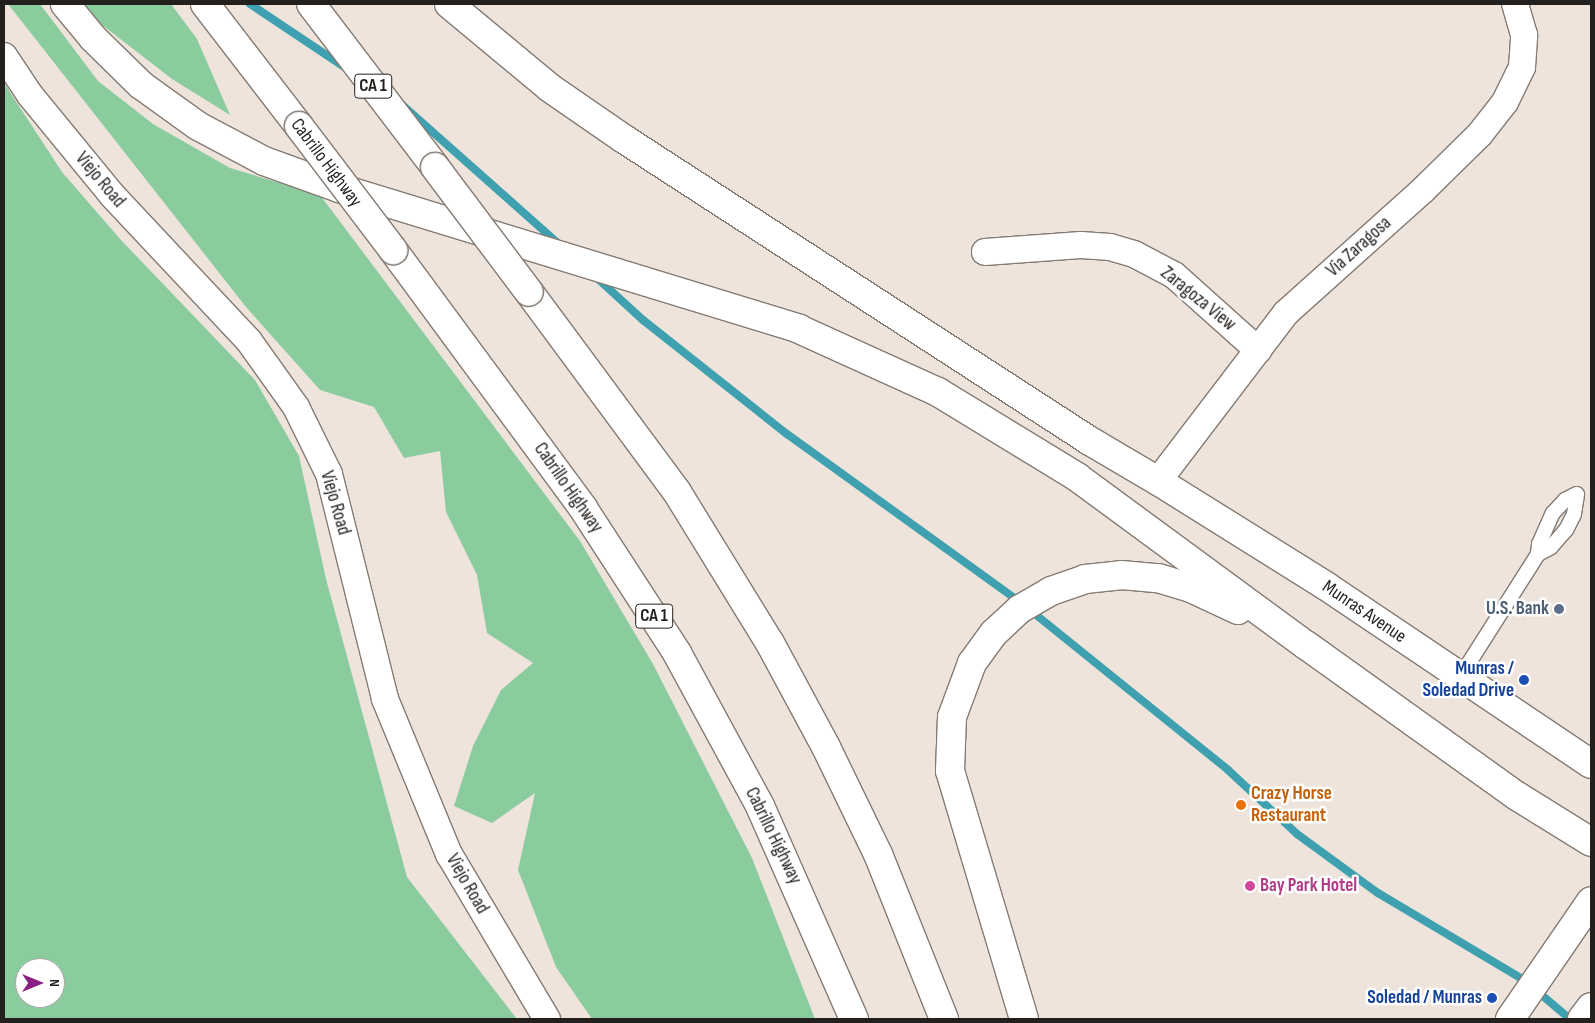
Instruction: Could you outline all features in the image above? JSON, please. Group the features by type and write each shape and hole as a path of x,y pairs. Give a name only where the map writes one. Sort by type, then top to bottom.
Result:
{"main road":[{"path":"65,4 98,43 148,90 198,126 264,161 339,188 799,329 938,392 1078,477 1306,645 1517,796 1591,842"},
{"name":"Cabrillo Highway","path":"205,4 393,250 583,508 676,653 764,815 854,1019"},
{"name":"CA 1","path":"311,4 529,292 677,492 770,643 826,747 878,854 944,1019"},
{"name":"Munras Avenue","path":"449,4 550,88 624,139 1090,441 1158,481 1326,586 1591,764"},
{"path":"1024,1019 950,771 949,736 956,699 983,647 1007,620 1043,595 1085,579 1120,575 1175,582 1306,645"},
{"path":"1510,1019 1591,901"},
{"path":"1582,1019 1591,1007"}],"street":[{"name":"Via Zaragosa","path":"1158,481 1286,313 1422,191 1480,134 1505,102 1522,67 1524,35 1515,4"},
{"name":"Viejo Road","path":"4,56 30,94 112,195 249,342 296,407 329,474 385,699 449,854 547,1019"},
{"name":"Zaragoza View","path":"985,252 1081,245 1110,247 1134,254 1174,275 1258,350"}],"lane":[{"path":"1460,677 1538,554"}],"green space":[{"path":"8,4 40,4 98,81 153,124 230,168 320,195 580,541 653,664 752,858 815,1019 592,1019 556,967 518,870 535,793 492,823 454,806 473,746 501,690 533,663 487,633 477,575 446,512 440,451 404,458 374,407 320,390 246,307"},
{"path":"84,4 171,4 197,39 230,115 172,79 97,21"},
{"path":"4,83 62,172 121,240 255,380 299,456 326,579 407,877 517,1019 4,1019"}],"waterway":[{"path":"250,4 346,68"},
{"path":"400,103 561,246"},
{"path":"596,277 643,320 787,434 1021,603"},
{"path":"1030,610 1228,770 1297,834 1378,893 1524,980 1570,1019"}],"place":[{"name":"U.S. Bank","path":"1559,609"},
{"name":"Munras / Soledad Drive","path":"1524,680"},
{"name":"Crazy Horse Restaurant","path":"1241,805"},
{"name":"Bay Park Hotel","path":"1250,886"},
{"name":"Soledad / Munras","path":"1492,998"}]}
